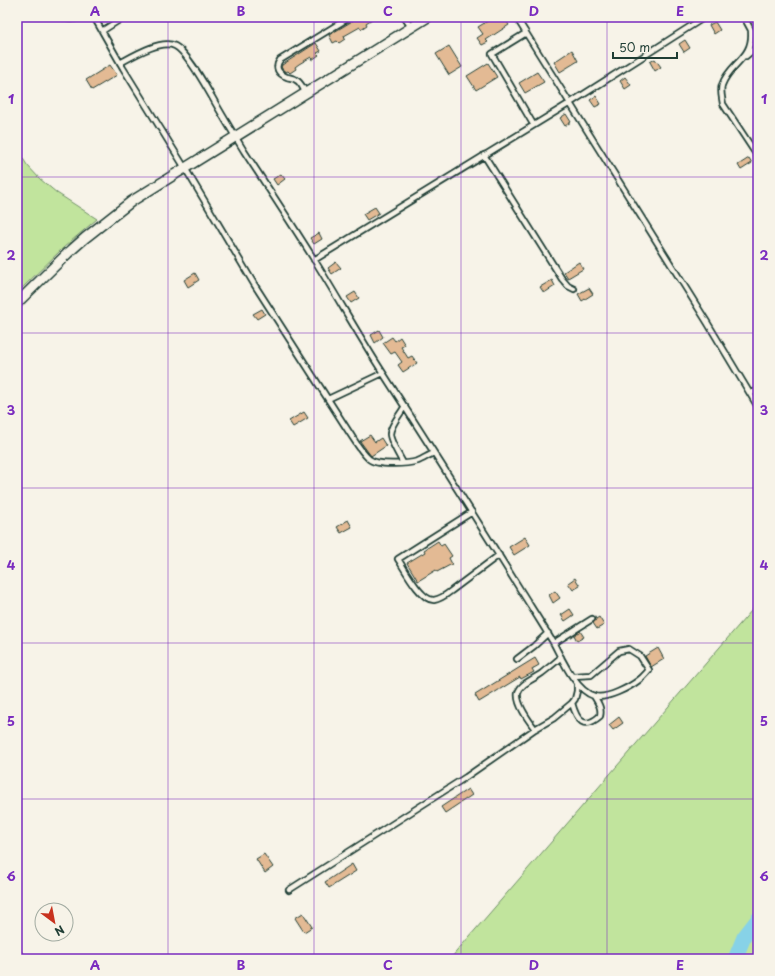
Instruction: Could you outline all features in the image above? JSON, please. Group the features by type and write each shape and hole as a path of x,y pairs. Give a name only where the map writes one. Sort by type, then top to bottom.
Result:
{"street":[{"path":"17,303 84,238 132,201 428,17"}],"lane":[{"path":"63,17 66,19 81,17"},
{"path":"94,17 120,63 254,284 365,455 371,461 377,463 408,463 419,461 434,453"},
{"path":"102,31 124,17"},
{"path":"306,93 297,80 286,77 279,71 277,64 280,60 350,17"},
{"path":"404,17 411,27"},
{"path":"516,17 707,322 758,407"},
{"path":"314,260 533,124 570,103 705,17"},
{"path":"744,17 751,30 758,38"},
{"path":"742,59 750,45 752,35 751,30"},
{"path":"526,33 492,54 533,124"},
{"path":"120,63 146,50 158,46 168,45 174,46 186,57 314,260 383,373 548,633 577,684 594,696 606,696 615,693 640,679 649,670 640,656 629,649 619,651 591,675 573,676"},
{"path":"758,48 742,59 726,76 721,86 723,104 758,157"},
{"path":"484,155 562,279 568,286 574,289"},
{"path":"328,399 383,373"},
{"path":"750,393 758,391"},
{"path":"403,463 390,435 405,406"},
{"path":"472,512 398,559 423,596 434,600 451,592 499,555"},
{"path":"554,643 592,619"},
{"path":"517,659 548,633"},
{"path":"535,729 522,710 518,699 518,693 524,684 553,665 561,657"},
{"path":"289,890 554,718 572,704 577,691 577,684"},
{"path":"572,704 578,719 582,722 592,722 600,716 601,712 594,696"},
{"path":"17,952 23,959"}],"green space":[{"path":"17,149 27,165 40,179 57,193 97,219 63,248 17,293"},
{"path":"758,603 758,959 450,959"}],"building":[{"path":"359,17 375,17 366,23 367,25 361,29 360,27 344,36 345,39 339,43 337,41 333,43 329,35"},
{"path":"494,17 504,17 509,25 486,40 488,42 482,45 477,38 483,34 478,27"},
{"path":"715,22 720,30 714,34 709,25"},
{"path":"685,40 690,48 684,52 679,44"},
{"path":"316,43 321,51 317,53 319,55 312,60 311,57 299,64 295,67 296,69 290,73 283,70 281,67 282,65"},
{"path":"449,46 462,67 449,75 436,54"},
{"path":"572,50 578,61 560,72 554,62"},
{"path":"655,59 661,67 655,71 650,62"},
{"path":"488,63 497,77 476,90 467,76"},
{"path":"110,65 117,75 92,90 86,80"},
{"path":"537,72 544,82 525,93 519,83"},
{"path":"625,77 631,85 625,89 620,81"},
{"path":"596,96 601,104 595,107 590,100"},
{"path":"566,114 571,122 565,126 560,118"},
{"path":"749,158 752,163 741,170 738,165"},
{"path":"281,174 285,179 277,185 273,179"},
{"path":"375,207 379,213 367,220 363,214"},
{"path":"319,233 322,239 314,244 310,238"},
{"path":"336,262 341,268 332,274 328,268"},
{"path":"579,262 583,269 568,278 564,272"},
{"path":"195,273 199,280 188,287 184,280"},
{"path":"552,280 555,286 544,293 540,287"},
{"path":"589,288 593,294 582,301 578,294"},
{"path":"355,292 359,298 351,303 347,297"},
{"path":"262,309 265,314 257,319 253,314"},
{"path":"379,330 383,337 375,343 371,335"},
{"path":"392,337 395,341 400,337 405,345 401,347 408,358 412,356 417,363 403,372 398,365 402,362 395,352 391,354 383,343"},
{"path":"304,412 308,418 293,427 289,421"},
{"path":"370,435 375,442 381,438 386,446 371,456 360,441"},
{"path":"348,520 352,527 341,533 337,527"},
{"path":"525,537 530,545 514,555 509,547"},
{"path":"438,541 441,546 444,544 452,556 449,558 452,564 437,572 436,570 418,581 407,563 425,552 424,550"},
{"path":"575,578 580,586 573,590 568,583"},
{"path":"555,591 560,598 553,603 549,595"},
{"path":"570,609 574,615 565,621 561,615"},
{"path":"599,617 604,625 597,629 593,623"},
{"path":"580,631 584,637 577,641 574,635"},
{"path":"658,648 664,659 651,667 645,656"},
{"path":"535,658 539,665 532,669 534,672 521,679 520,677 479,702 475,695"},
{"path":"619,717 623,723 613,730 609,725"},
{"path":"468,789 472,795 445,813 441,807"},
{"path":"264,854 273,867 265,873 256,859"},
{"path":"352,864 356,871 329,888 325,882"},
{"path":"303,913 312,927 304,932 295,918"}],"waterway":[{"path":"735,959 744,937 758,919"}]}
